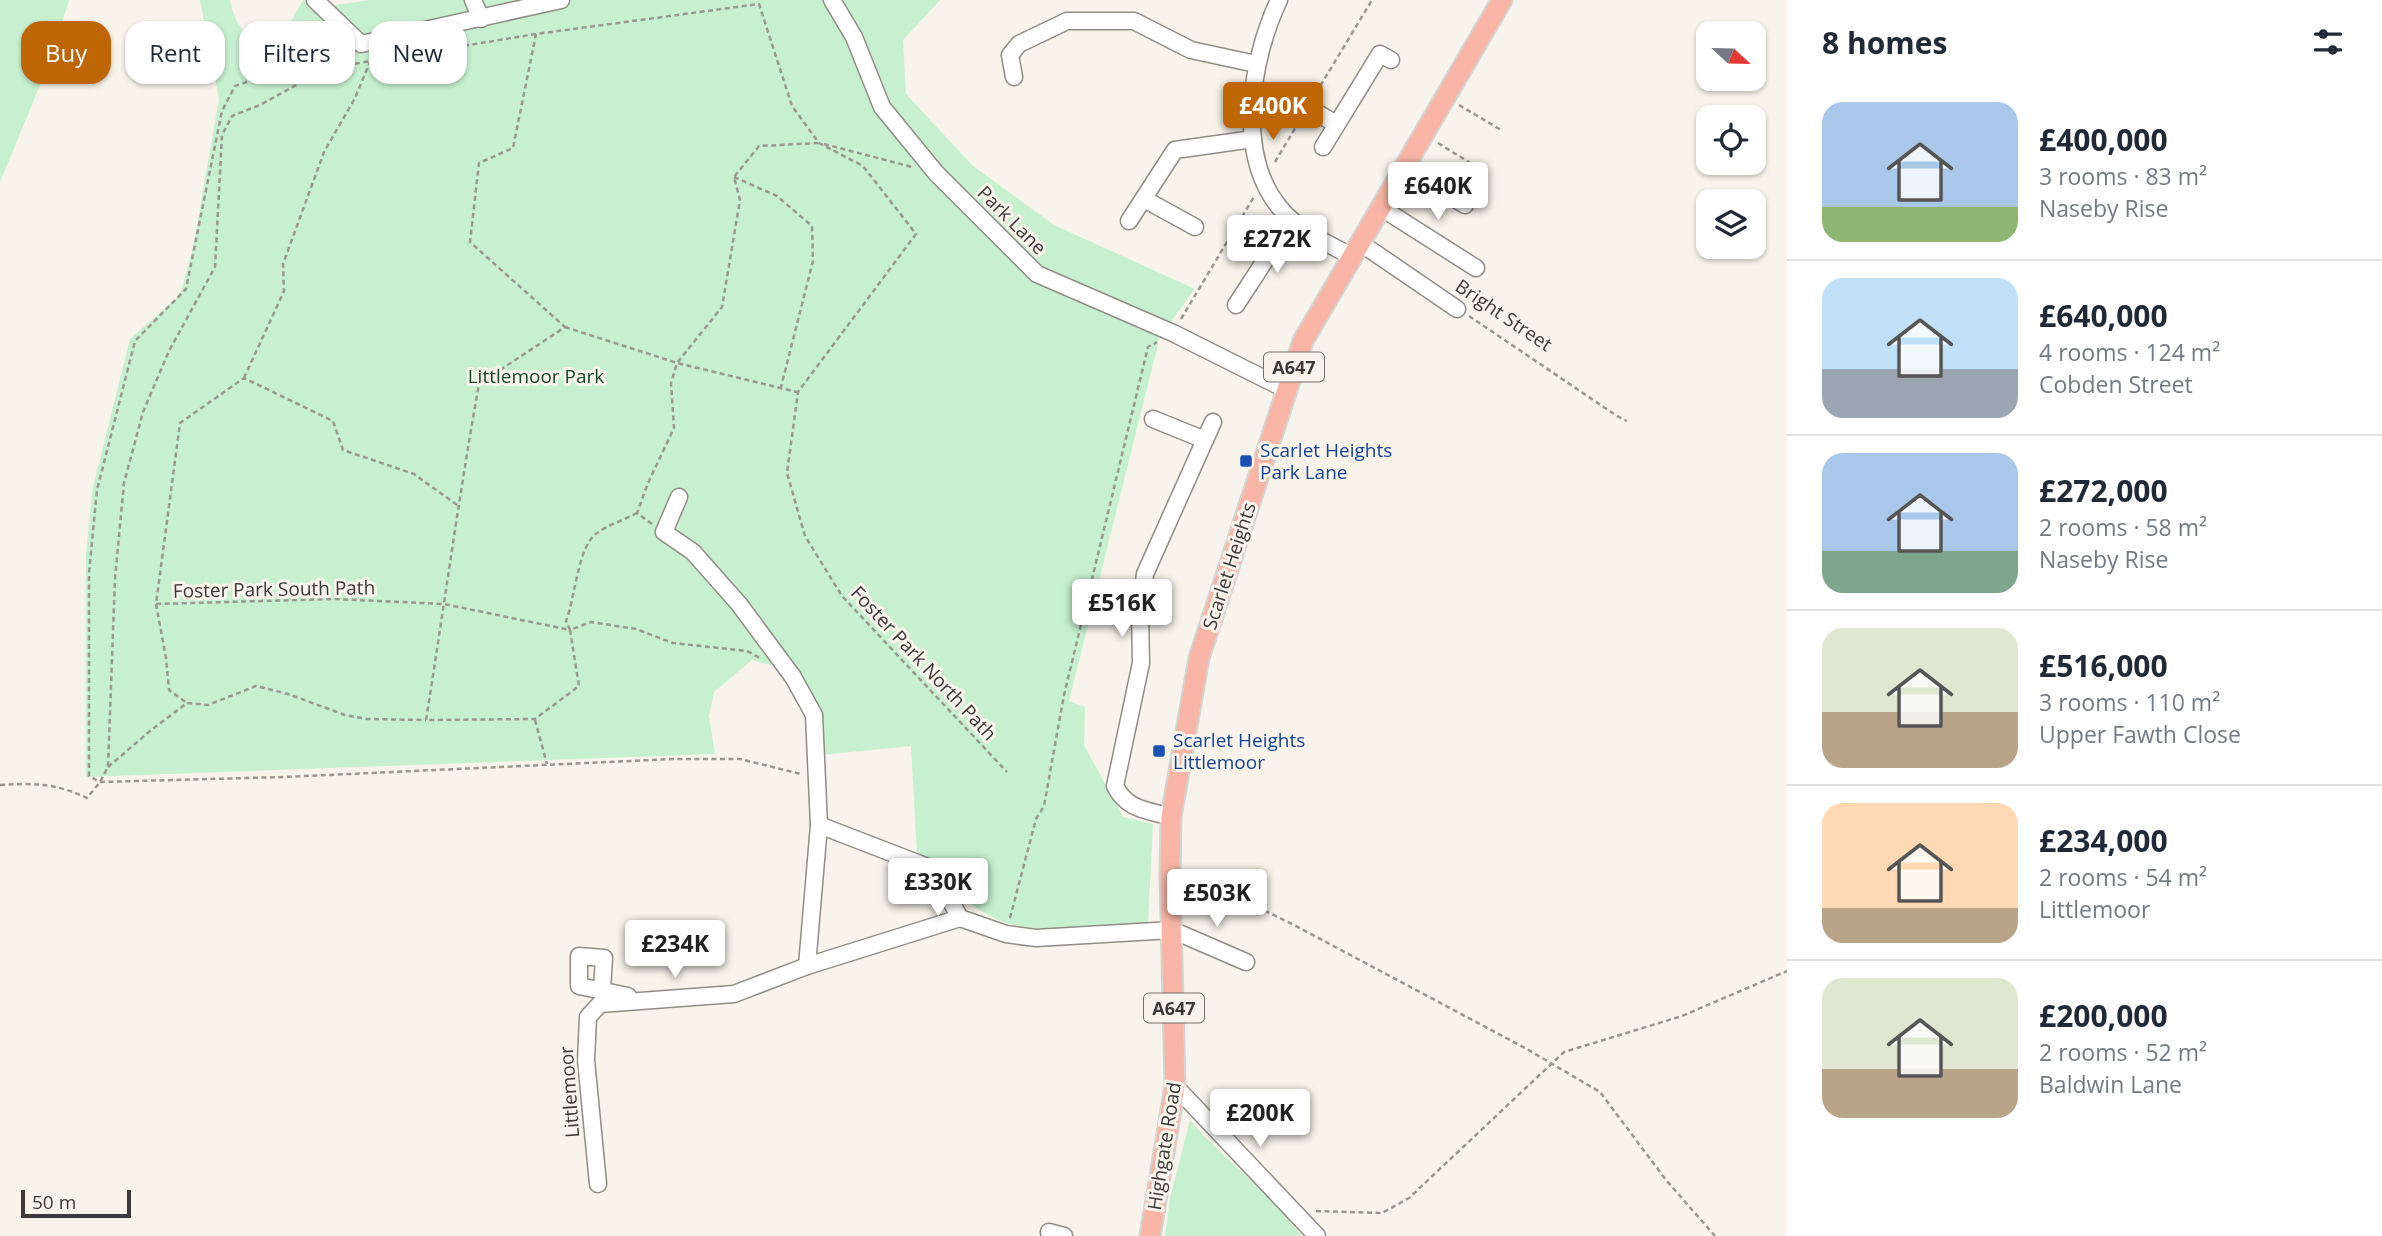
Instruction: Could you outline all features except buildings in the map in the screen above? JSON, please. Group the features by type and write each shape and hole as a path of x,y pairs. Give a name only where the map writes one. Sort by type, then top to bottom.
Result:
{"main road":[{"name":"Scarlet Heights","path":"1171,817 1199,658 1303,341 1502,0"},
{"name":"A647","path":"1171,817 1172,930"},
{"name":"Highgate Road","path":"1150,1236 1175,1086 1172,930"}],"street":[{"path":"315,0 361,44 561,0"},
{"path":"473,0 481,19"},
{"name":"Park Lane","path":"832,0 854,37 882,107 936,173 1037,274 1172,333 1287,390"},
{"name":"Bright Street","path":"1279,0 1256,64 1253,139 1263,181 1282,210 1297,224 1355,249 1457,309"},
{"path":"1014,77 1010,55 1019,44 1068,21 1134,21 1191,50 1256,64"},
{"path":"1322,147 1380,54 1391,60"},
{"path":"1254,92 1287,95 1336,124"},
{"path":"1129,221 1175,150 1253,139"},
{"path":"1403,167 1465,205"},
{"path":"1144,199 1195,227"},
{"path":"1380,207 1476,268"},
{"path":"1236,305 1281,236 1297,224"},
{"path":"1153,419 1205,440"},
{"path":"1171,817 1122,800 1115,786 1141,663 1140,613 1145,574 1213,422"},
{"path":"679,497 664,532 693,552 739,604 793,677 814,715 819,825 807,966"},
{"path":"819,825 933,869 960,918 1006,934 1036,938 1172,930 1246,962"},
{"name":"Littlemoor","path":"598,1184 586,1060 588,1017 600,1004 734,994 807,966 960,918"},
{"path":"602,990 615,995 665,999"},
{"path":"1175,1086 1317,1236"}],"path":[{"path":"1006,934 1037,819 1044,806 1064,695 1147,347 1172,333 1371,0"},
{"name":"Foster Park North Path","path":"536,34 759,4 792,106 819,143 863,166 916,234 798,392 787,473 805,536 842,596 1007,772"},
{"path":"467,45 536,34 513,148 479,163 470,243 565,327 677,363 798,392"},
{"path":"369,59 361,44 235,86 222,111 186,289 135,341 97,490 89,573 89,776 100,782 740,759 816,778"},
{"path":"108,767 116,578 124,483 143,412 169,351 215,267 222,135 232,116 260,105 318,73 369,61"},
{"path":"369,63 355,98 324,152 283,264 284,291 244,378 333,421 343,450 414,474 457,505"},
{"path":"1445,96 1501,130"},
{"path":"1423,134 1480,169"},
{"path":"734,177 759,146 819,143 936,173"},
{"path":"156,604 169,690 187,703 208,705 256,686 288,694 345,715 367,719 535,719 579,686 570,630 566,621 573,605 580,560 594,534 637,513 674,428 671,383 677,363 722,307 740,200 734,177"},
{"path":"734,177 777,196 812,226 813,261 781,387"},
{"name":"Bright Street","path":"1457,309 1627,421"},
{"path":"426,720 457,505 480,384 565,327"},
{"name":"Foster Park South Path","path":"244,378 180,423 156,604 334,599 444,604 570,630"},
{"path":"637,513 664,532"},
{"path":"570,630 591,622 613,625 636,629 673,643 747,650 770,664"},
{"path":"0,785 39,783 87,797 108,767 187,703"},
{"path":"535,719 547,764"},
{"path":"1170,876 1205,881 1525,1048 1600,1093 1666,1180 1715,1236"},
{"path":"1295,1213 1382,1213 1409,1198 1564,1052 1682,1016 1787,971"}],"green space":[{"path":"0,0 69,0 62,21 21,21 21,84 40,84 0,182"},
{"name":"Littlemoor Park","path":"200,0 230,0 239,24 239,84 355,84 355,21 291,21 303,0 336,5 370,0 940,0 903,40 906,94 973,166 1054,225 1195,289 1160,336 1069,701 1085,707 1084,745 1123,817 1153,824 1148,923 1083,929 1039,929 1018,926 978,909 917,855 911,746 821,755 819,706 794,672 752,660 714,692 709,716 715,754 86,777 86,555 92,491 130,339 180,295 193,248 219,99 216,84 225,84 225,21 204,21"},
{"path":"1190,1120 1270,1199 1302,1236 1165,1236 1170,1198"}],"place":[{"name":"Scarlet Heights Park Lane","path":"1246,461"},
{"name":"Scarlet Heights Littlemoor","path":"1159,751"}]}
